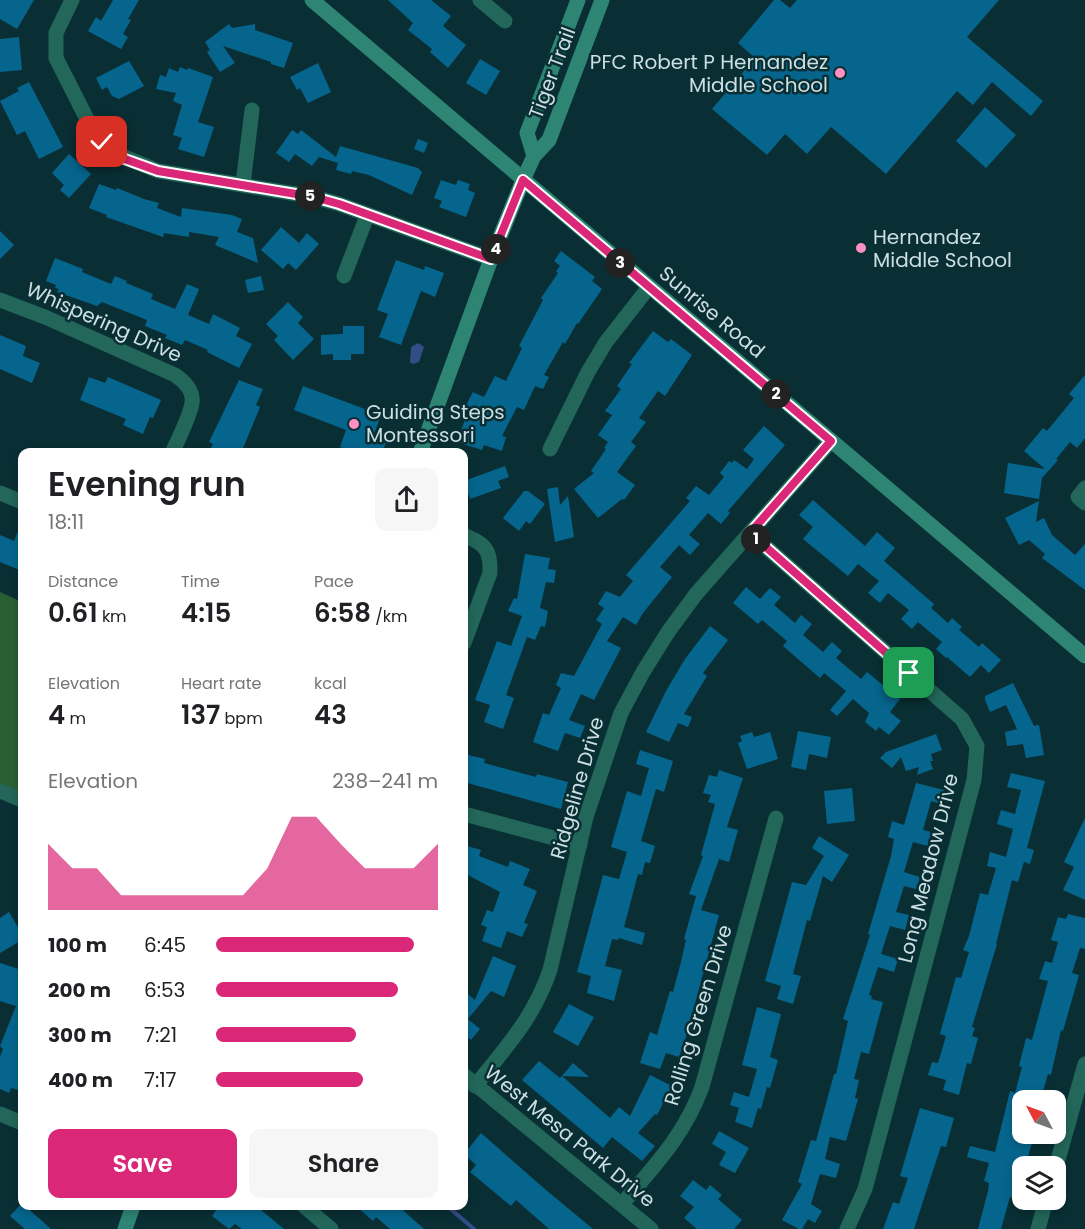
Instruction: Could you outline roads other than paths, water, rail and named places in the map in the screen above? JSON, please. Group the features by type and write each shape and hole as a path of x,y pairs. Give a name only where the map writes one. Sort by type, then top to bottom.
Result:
{"main road":[{"name":"Sunrise Road","path":"312,0 1085,656"},
{"name":"Tiger Trail","path":"534,156 527,134 578,0"},
{"name":"Tiger Trail","path":"422,448 491,259 534,156 549,140 602,0"},
{"path":"125,1229 132,1210"}],"street":[{"path":"72,0 57,33 56,58 92,129 102,142 122,158 158,171 243,183 314,197 491,259"},
{"path":"480,0 505,21"},
{"path":"243,183 252,111"},
{"path":"344,276 367,216"},
{"path":"550,449 588,372 606,342 649,287"},
{"name":"Whispering Drive","path":"0,300 99,341 175,375 184,382 193,401 174,448"},
{"name":"Ridgeline Drive","path":"469,1080 518,1033 542,993 550,970 586,817 621,713 643,672 668,632 696,594 831,441"},
{"path":"0,493 18,500"},
{"name":"Long Meadow Drive","path":"750,533 962,719 977,746 974,780 865,1189 847,1229"},
{"path":"468,537 482,543 488,552 490,573 468,633"},
{"path":"0,791 18,798"},
{"path":"468,815 580,845"},
{"name":"Rolling Green Drive","path":"622,1204 671,1147 694,1108 702,1087 776,818"},
{"path":"1059,1156 1085,1064"},
{"name":"West Mesa Park Drive","path":"469,1080 651,1229"},
{"path":"0,1113 18,1121"},
{"path":"309,1210 331,1229"},
{"path":"1038,1229 1043,1210"}],"water":[{"path":"418,343 424,347 419,362 413,364 410,362 411,347"}],"waterway":[{"path":"452,1210 474,1229"}],"place":[{"name":"PFC Robert P Hernandez Middle School","path":"840,73"},
{"name":"Hernandez Middle School","path":"861,248"},
{"name":"Guiding Steps Montessori","path":"354,424"}]}
